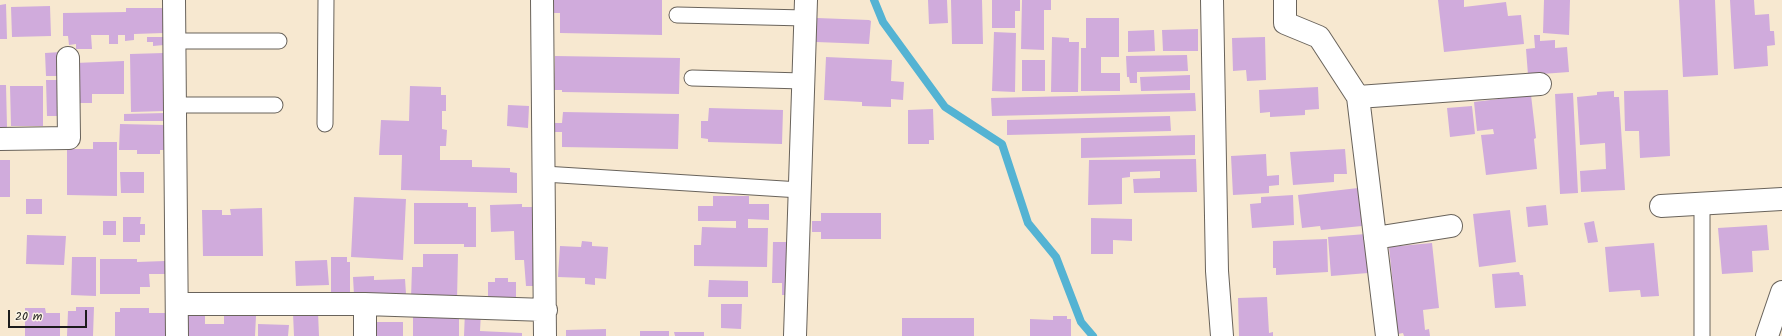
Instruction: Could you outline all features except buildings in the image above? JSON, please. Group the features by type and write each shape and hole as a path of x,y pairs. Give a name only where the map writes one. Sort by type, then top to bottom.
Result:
{"street":[{"path":"174,0 177,336"},
{"path":"542,0 546,336"},
{"path":"1212,0 1217,271 1222,336"},
{"path":"1285,0 1285,23 1319,37 1358,97 1387,336"},
{"path":"795,336 806,9"},
{"path":"0,139 70,138 68,58"},
{"path":"1358,97 1540,84"},
{"path":"1661,206 1782,199"},
{"path":"1375,238 1451,226"},
{"path":"1766,336 1782,292"},
{"path":"177,304 364,304 546,310"},
{"path":"364,304 365,336"}],"lane":[{"path":"325,124 326,0"},
{"path":"677,15 806,9"},
{"path":"174,41 279,41"},
{"path":"692,78 804,81"},
{"path":"175,105 275,105"},
{"path":"544,174 800,190"},
{"path":"1702,204 1702,336"}],"waterway":[{"path":"874,0 883,22 945,107 1002,144 1028,223 1056,257 1081,322 1093,336"}]}
